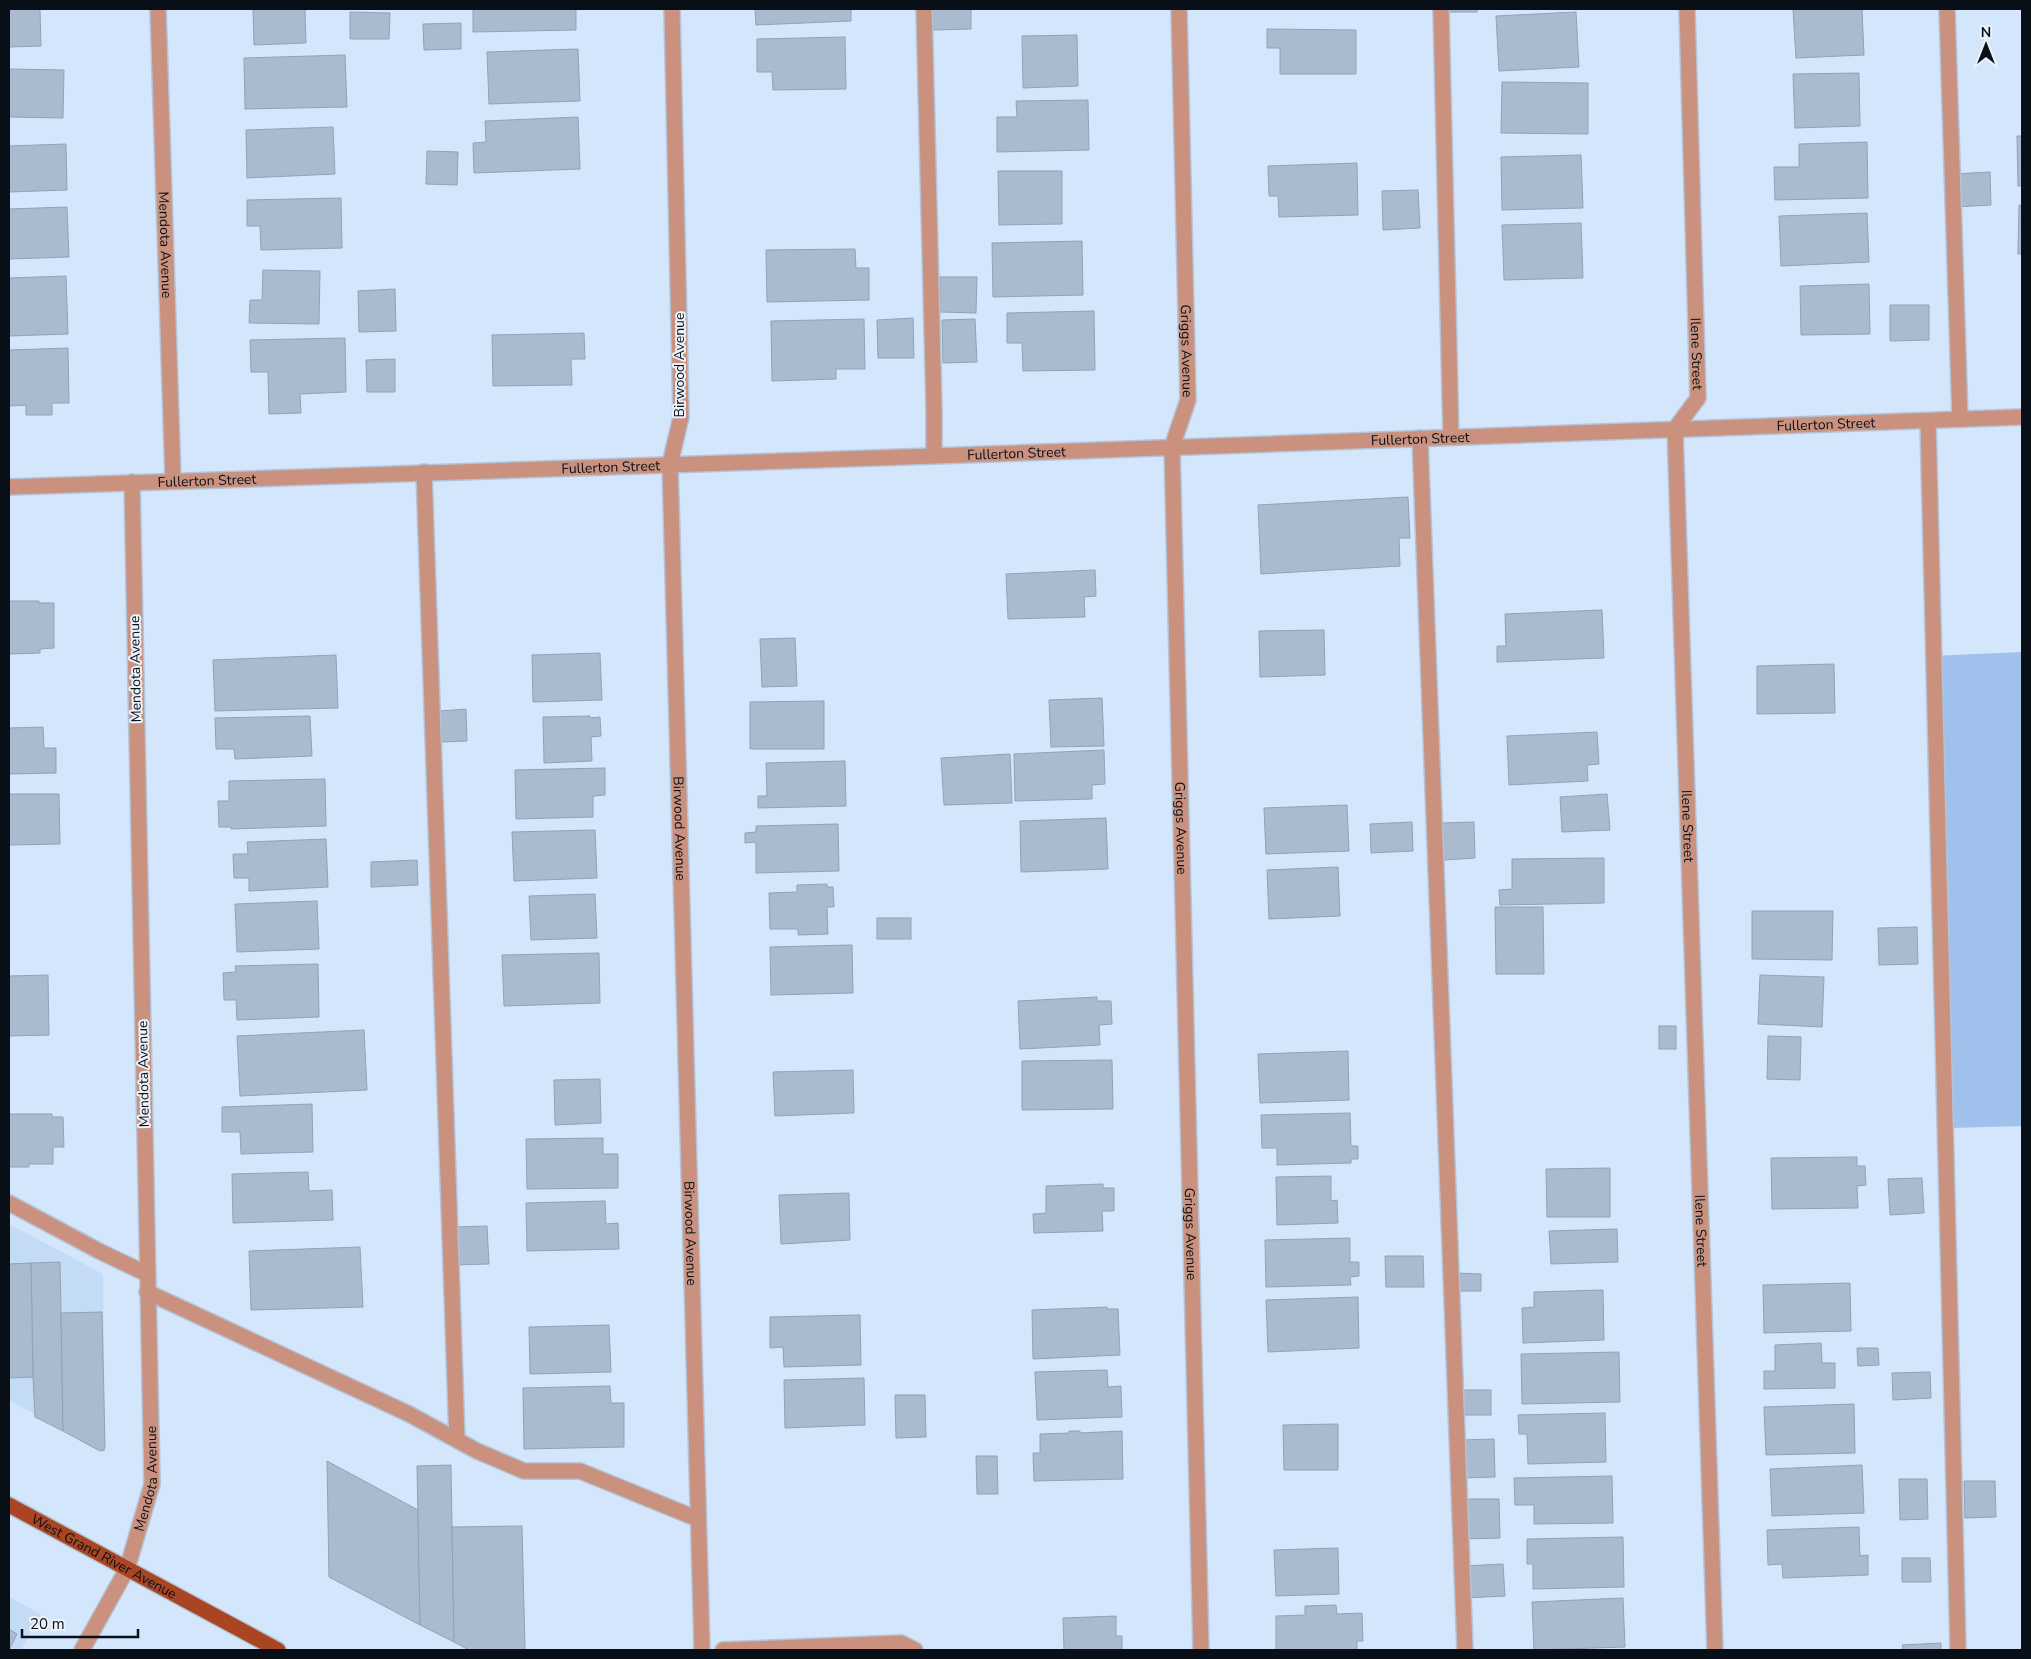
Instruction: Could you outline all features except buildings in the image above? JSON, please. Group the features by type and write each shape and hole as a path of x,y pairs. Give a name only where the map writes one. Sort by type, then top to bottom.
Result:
{"main road":[{"name":"West Grand River Avenue","path":"9,1505 278,1650"}],"street":[{"name":"Mendota Avenue","path":"158,9 173,480"},
{"name":"Birwood Avenue","path":"672,9 681,417 670,464 702,1650"},
{"path":"924,9 934,456"},
{"name":"Griggs Avenue","path":"1180,9 1188,400 1172,447 1201,1650"},
{"path":"1441,9 1452,437"},
{"name":"Ilene Street","path":"1687,9 1698,398 1676,429 1715,1650"},
{"path":"1947,9 1960,419"},
{"name":"Fullerton Street","path":"9,487 2022,417"},
{"path":"1928,421 1958,1650"},
{"path":"1420,438 1465,1650"},
{"path":"424,472 457,1440"},
{"name":"Mendota Avenue","path":"82,1650 127,1570 152,1484 132,482"},
{"path":"9,1203 99,1251 147,1274"},
{"path":"147,1292 409,1414 477,1451 524,1471 580,1471 698,1519"},
{"path":"723,1650 901,1643 915,1650"}],"shaded area":[{"path":"2022,652 2022,1126 1950,1128 1932,656"},
{"path":"9,1224 103,1274 105,1453 9,1400"},
{"path":"9,1597 41,1614 21,1650 9,1650"}]}
